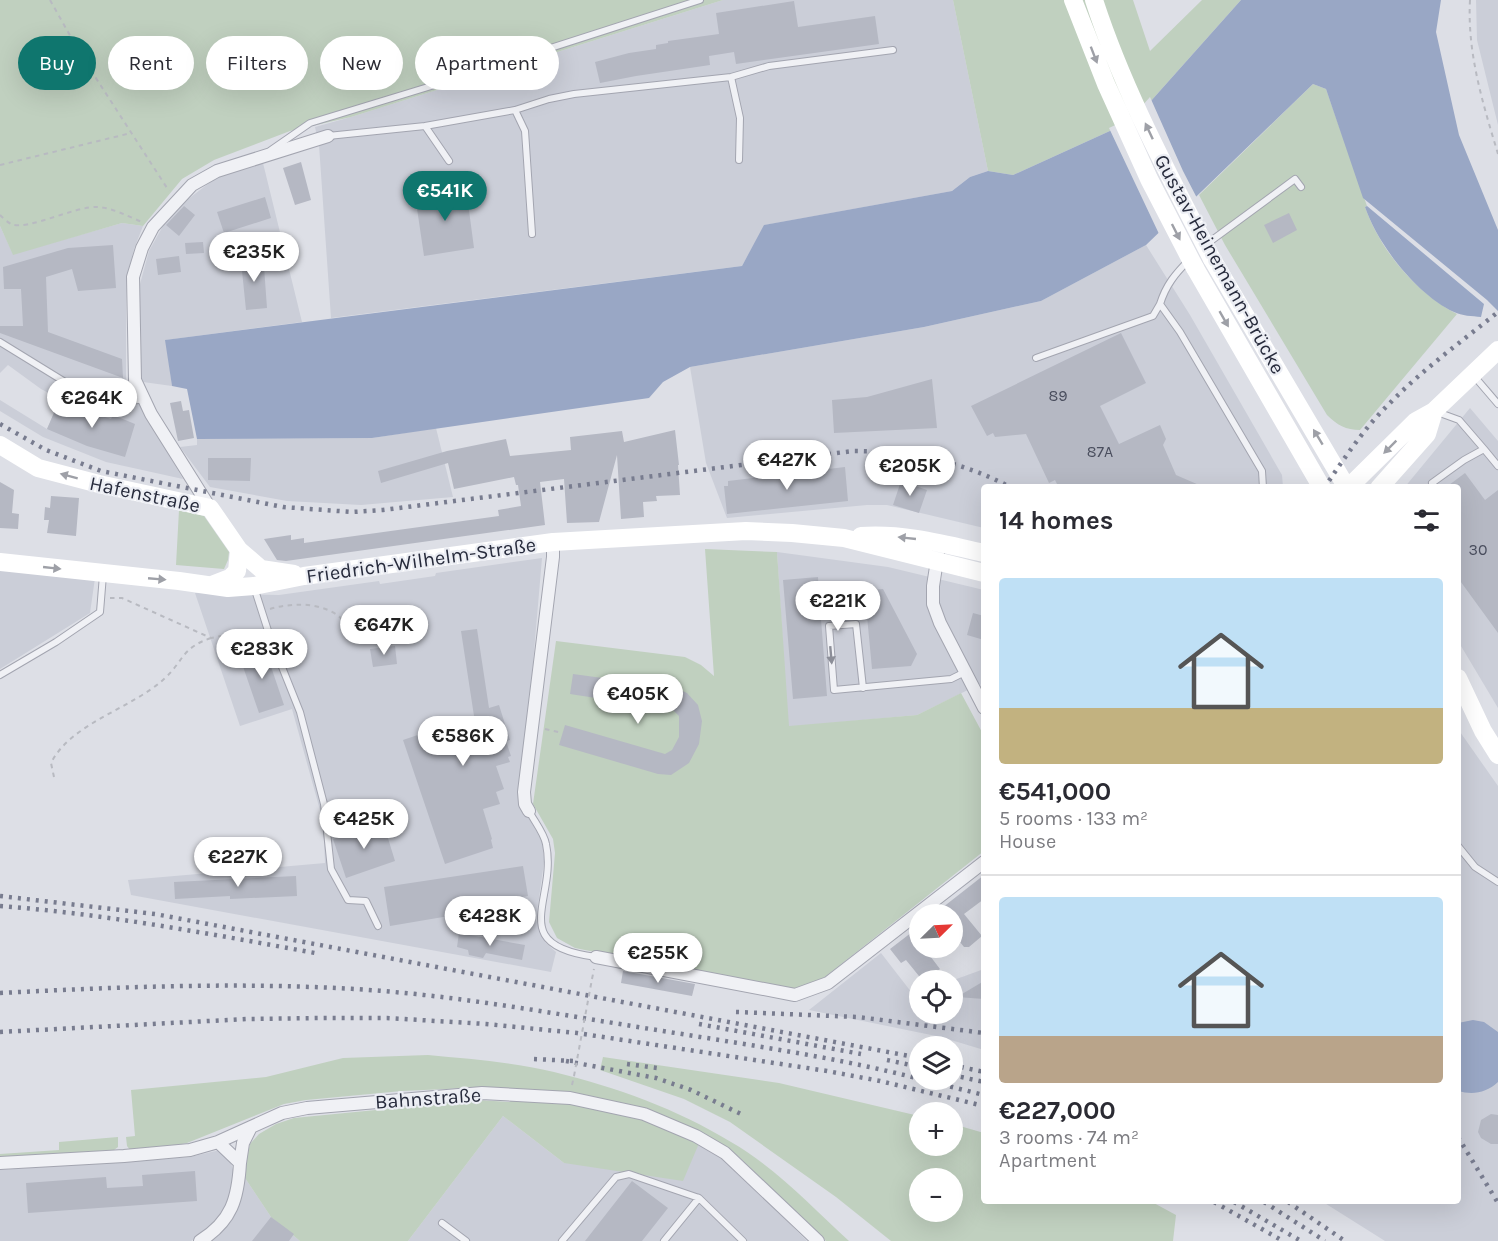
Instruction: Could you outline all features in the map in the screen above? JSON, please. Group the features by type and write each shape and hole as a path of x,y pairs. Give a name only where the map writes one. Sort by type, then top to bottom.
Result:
{"main road":[{"name":"Gustav-Heinemann-Brücke","path":"1073,0 1110,95 1194,268 1320,484"},
{"name":"Gustav-Heinemann-Brücke","path":"1094,0 1126,82 1212,259 1345,484"},
{"path":"1351,484 1416,421 1434,411 1498,350"},
{"path":"1383,484 1427,434 1434,411"},
{"name":"Hafenstraße","path":"0,445 38,468 210,508 239,550 261,569 304,576"},
{"name":"Friedrich-Wilhelm-Straße","path":"0,562 228,588 553,542 746,531 844,538 981,572"},
{"name":"Friedrich-Wilhelm-Straße","path":"844,538 904,537 981,552"},
{"path":"212,585 230,578 237,572 239,550"},
{"path":"1461,684 1483,731 1498,755"},
{"path":"1461,707 1483,731"}],"street":[{"path":"210,508 172,448 135,380 133,277 142,248 153,227 192,185 217,171 328,136"},
{"path":"529,811 525,804 524,792 554,557 553,542"},
{"path":"940,543 933,586 933,604 940,623 981,702"},
{"path":"597,957 795,995 828,983 981,863"},
{"name":"Bahnstraße","path":"0,1163 150,1155 190,1150 218,1142 282,1113 307,1108 482,1094 570,1098 644,1114 696,1137 725,1153 818,1241"},
{"path":"200,1241 222,1223 232,1210 238,1190 243,1143 251,1127"},
{"path":"218,1142 240,1163"}],"lane":[{"path":"261,157 309,123 700,0"},
{"path":"328,136 425,126 515,110 574,94 731,77 769,66 893,50"},
{"path":"731,77 740,118 739,160"},
{"path":"515,110 525,131 532,234"},
{"path":"425,126 449,161"},
{"path":"1036,358 1153,316 1173,276 1197,252 1295,179 1301,188"},
{"path":"1160,304 1180,332 1262,471 1263,484"},
{"path":"0,342 65,382 127,402 144,398"},
{"path":"1473,375 1498,404"},
{"path":"1434,411 1460,420 1498,466"},
{"path":"1432,483 1485,449"},
{"path":"0,675 56,642 100,612 103,574"},
{"path":"254,586 302,720 324,804 331,869 348,900 366,901 378,926"},
{"path":"863,688 856,624 829,626 834,690 863,688 951,679 965,672"},
{"path":"529,811 546,842 548,862 540,920 542,930 548,940 558,948 578,955 597,957"},
{"path":"1461,850 1475,867 1498,882"},
{"path":"562,1241 616,1177 629,1174 699,1198 743,1241"},
{"path":"664,1241 699,1198"},
{"path":"442,1222 466,1241"}],"path":[{"path":"50,0 81,55 176,201"},
{"path":"1470,0 1469,26 1479,92 1498,153"},
{"path":"0,165 131,133"},
{"path":"0,215 10,224 20,225 73,210 98,207 120,212 153,227"},
{"path":"101,598 122,598 211,638"},
{"path":"262,612 281,606 307,606 336,612 343,620"},
{"path":"54,777 51,763 57,750 166,678 190,648 197,643 221,636"},
{"path":"554,731 562,733"},
{"path":"574,1076 592,979"}],"shaded area":[{"path":"723,0 953,0 988,171 970,177 952,191 765,225 742,266 331,318 319,145 315,127 437,90 559,90 559,52"},
{"path":"1476,0 1498,0 1498,125 1477,40"},
{"path":"263,163 302,322 166,340 172,386 143,382 140,373 140,284 149,251 163,226 183,203 217,177"},
{"path":"122,223 143,226 134,249 126,281 126,381 183,479 106,462 43,437 0,411 0,400 47,429 60,399 41,389 8,365 0,373 0,226 13,254"},
{"path":"1146,245 1190,315 1282,475 1283,484 981,484 981,527 887,505 727,518 706,463 690,367 924,327 1041,301"},
{"path":"1470,408 1498,441 1498,708 1461,646 1461,484 1407,484"},
{"path":"436,428 453,497 361,505 287,501 210,487 180,447 197,445 197,439 372,438"},
{"path":"777,552 888,567 981,589 981,686 980,684 917,715 788,727"},
{"path":"542,558 521,804 543,843 544,862 536,920 545,942 556,952 551,972 131,895 128,880 325,863 323,821 292,709 240,726 195,593 279,595 379,581 380,584 435,576 436,573"},
{"path":"0,567 95,578 90,613 0,669"},
{"path":"1461,733 1498,786 1498,1241 1385,1241 1326,1204 1461,1204"},
{"path":"881,953 909,989 909,1024 963,1024 963,977 981,970 981,1049 963,1044 963,1036 936,1036 809,1010"},
{"path":"503,1116 564,1163 699,1144 723,1158 807,1241 408,1241"},
{"path":"220,1150 231,1163 234,1173 229,1200 212,1226 191,1241 0,1241 0,1170 190,1157"},
{"path":"245,1178 271,1217 300,1241 207,1241 230,1220 238,1207"}],"green space":[{"path":"0,0 723,0 559,52 559,36 415,36 415,90 437,90 351,117 290,131 214,160 182,179 143,226 122,223 13,255 0,226"},
{"path":"953,0 1133,0 1150,51 1202,0 1241,0 1134,120 1013,175 988,171"},
{"path":"1313,84 1326,89 1367,206 1365,207 1380,239 1401,269 1414,282 1427,294 1457,314 1360,430 1342,426 1327,415 1225,245 1199,195"},
{"path":"179,510 204,516 229,552 224,569 176,565"},
{"path":"705,549 777,552 789,726 917,715 961,693 981,730 981,853 917,904 909,904 909,910 825,977 801,987 783,990 575,948 557,938 549,922 555,853 553,839 533,804 556,641 685,657 701,665 714,676"},
{"path":"428,1055 507,1063 554,1072 623,1092 668,1109 710,1130 763,1163 849,1241 826,1241 738,1156 703,1134 683,1181 564,1163 503,1116 408,1241 300,1241 271,1217 245,1178 250,1144 259,1134 276,1124 294,1118 478,1100 510,1102 515,1091 468,1088 402,1091 306,1100 284,1104 187,1143 130,1150 127,1146 126,1137 135,1136 131,1090 266,1077 343,1058"},
{"path":"603,1057 779,1083 909,1114 909,1156 963,1156 963,1127 981,1132 981,1204 1156,1204 1176,1215 1173,1241 891,1241 836,1197 730,1122 684,1099 600,1070"},
{"path":"118,1137 118,1147 114,1150 0,1157 0,1154 59,1150 59,1142"}],"water":[{"path":"1241,0 1441,0 1436,32 1459,135 1498,230 1498,311 1363,198 1326,89 1313,84 1146,245 1041,301 924,327 690,367 663,382 649,398 372,438 197,439 187,389 172,386 165,340 742,266 764,225 952,191 970,177 988,171 1013,175 1134,120"},
{"path":"1367,206 1484,304 1481,317 1454,312 1426,294 1389,252 1371,222 1365,207"},
{"path":"1473,1020 1484,1022 1498,1032 1498,1082 1484,1091 1461,1092 1461,1022"}],"pier":[{"path":"1150,97 1198,200 1160,236 1109,128 1132,117"}],"building":[{"path":"794,1 798,27 875,16 879,44 736,64 734,52 709,56 710,65 600,83 595,62 656,49 656,45 668,43 668,41 719,34 716,13"},
{"path":"301,162 311,200 295,205 283,168"},
{"path":"466,188 474,248 424,256 415,195"},
{"path":"265,197 271,218 224,233 217,212"},
{"path":"184,206 195,215 179,236 166,225"},
{"path":"1289,213 1297,230 1273,243 1264,225"},
{"path":"203,242 204,253 186,254 185,243"},
{"path":"113,245 116,288 78,291 72,269 46,277 48,332 122,359 123,378 0,333 0,326 23,326 21,289 4,289 3,267 68,248"},
{"path":"263,253 267,308 246,310 241,261"},
{"path":"179,256 181,272 158,275 156,259"},
{"path":"1121,333 1146,383 1100,406 1119,444 1160,425 1166,439 1163,445 1176,475 1197,484 1057,484 1055,480 1049,483 1026,434 995,437 993,433 987,436 971,406"},
{"path":"932,379 937,428 834,433 832,400 867,397"},
{"path":"60,399 111,419 113,415 135,424 125,457 87,446 47,429"},
{"path":"181,401 183,411 189,410 194,438 178,441 170,403"},
{"path":"675,430 680,495 656,496 657,501 643,502 644,517 621,519 617,455 599,522 567,523 564,479 540,482 545,525 286,561 277,560 264,539 291,535 291,540 304,538 304,543 499,516 498,510 521,506 518,485 514,477 454,489 448,463 381,483 378,471 447,451 506,439 510,456 571,450 570,437 622,431 624,442"},
{"path":"208,458 251,458 250,481 208,480"},
{"path":"845,467 848,501 727,514 724,486 728,486 728,481"},
{"path":"1465,473 1485,500 1498,490 1498,633 1461,582 1461,484 1450,484"},
{"path":"901,481 927,490 919,513 893,505"},
{"path":"0,482 14,490 12,513 19,514 18,529 0,528"},
{"path":"51,496 79,498 76,536 47,533 49,520 44,520 45,507 50,508"},
{"path":"818,577 819,594 883,589 917,654 911,666 872,669 867,616 821,619 827,696 793,699 783,580"},
{"path":"973,613 981,615 981,639 967,635"},
{"path":"477,629 489,708 499,705 510,740 506,741 511,756 508,757 510,762 496,766 504,789 496,792 500,804 483,809 493,848 445,864 403,740 474,716 461,631"},
{"path":"264,646 284,705 259,713 239,655"},
{"path":"395,646 397,664 373,667 370,649"},
{"path":"573,674 676,688 687,693 698,705 702,721 699,744 689,763 671,775 658,774 559,745 565,725 665,754 672,750 679,737 679,716 673,710 570,694"},
{"path":"383,822 395,861 346,878 333,839"},
{"path":"523,866 528,896 448,909 449,916 390,926 384,887"},
{"path":"296,876 297,896 175,899 174,882"},
{"path":"981,877 981,901 964,914 981,937 969,947 964,947 963,904 947,904"},
{"path":"459,933 525,945 522,960 486,953 483,958 469,955 468,950 457,947"},
{"path":"909,934 909,958 932,958 940,969 914,970 906,960 901,963 890,949"},
{"path":"623,971 695,984 692,996 621,983"},
{"path":"981,983 981,999 963,997 963,993"},
{"path":"1491,1114 1498,1115 1498,1144 1491,1144 1481,1138 1478,1132 1481,1120"},
{"path":"195,1171 197,1201 28,1213 26,1183 106,1177 107,1188 143,1186 142,1175"},
{"path":"632,1181 668,1208 642,1241 585,1241"},
{"path":"271,1217 294,1234 289,1241 252,1241"}],"railway":[{"path":"1327,484 1380,413 1428,368 1498,312"},
{"path":"0,424 46,450 101,471 283,507 352,512 853,451 874,451 935,459 974,471 1004,484"},
{"path":"0,896 155,914 909,1056"},
{"path":"0,906 119,919 315,953"},
{"path":"0,993 221,986 310,987 393,992 509,1006 760,1047 856,1064 909,1076"},
{"path":"736,1012 858,1017 981,1033"},
{"path":"0,1032 247,1019 387,1018 486,1024 577,1033 827,1071 981,1105"},
{"path":"699,1024 861,1054"},
{"path":"534,1059 573,1061"},
{"path":"887,1060 909,1065"},
{"path":"566,1061 656,1078 691,1090 743,1115"},
{"path":"627,1064 657,1068"},
{"path":"963,1067 981,1071"},
{"path":"963,1077 981,1081"},
{"path":"963,1090 981,1094"},
{"path":"1461,1142 1498,1203"},
{"path":"1218,1204 1283,1241"},
{"path":"1237,1204 1301,1241"},
{"path":"1267,1204 1325,1241"},
{"path":"1291,1204 1345,1241"}]}
